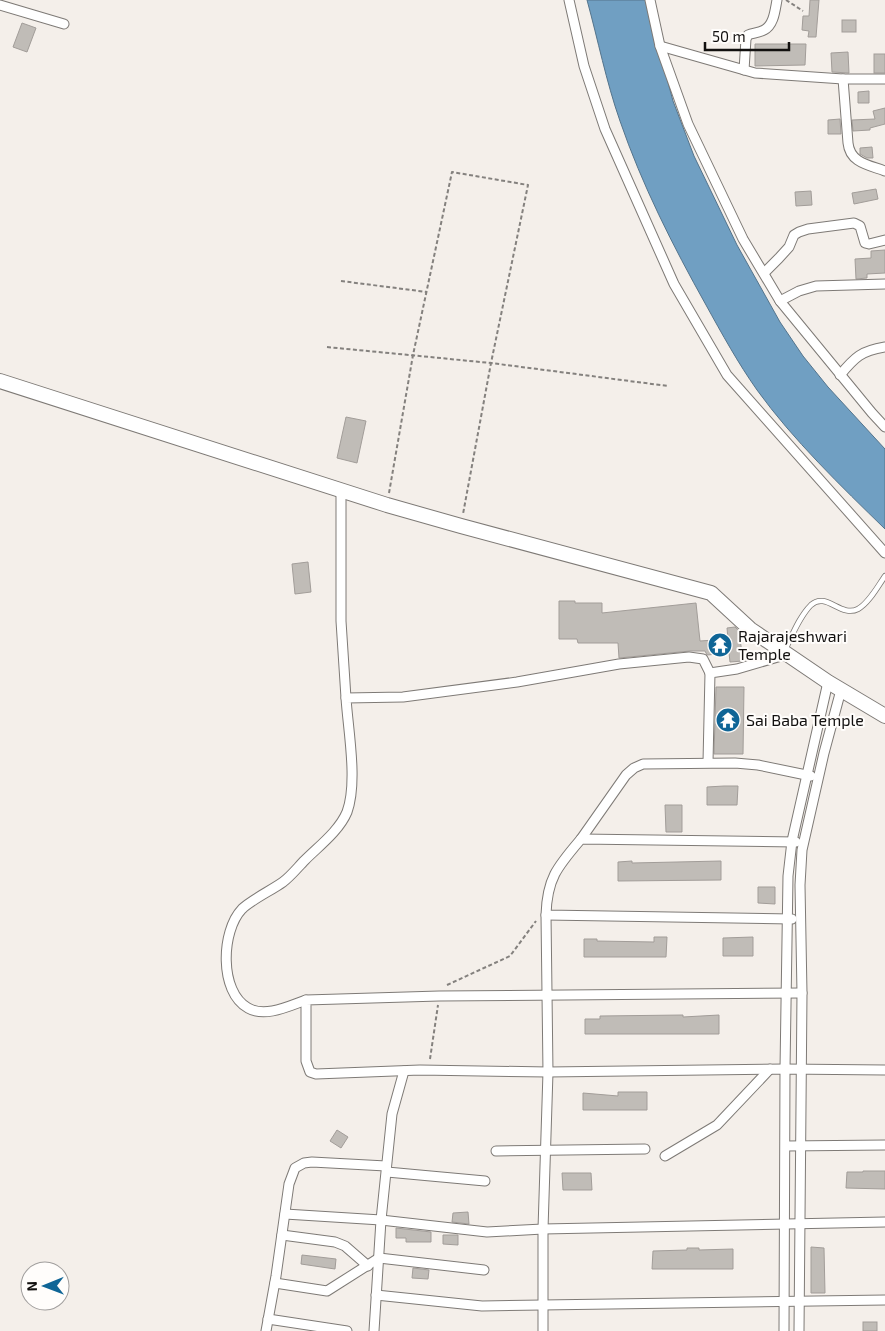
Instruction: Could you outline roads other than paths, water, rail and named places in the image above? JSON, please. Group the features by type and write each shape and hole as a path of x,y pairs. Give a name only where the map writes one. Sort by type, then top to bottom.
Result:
{"street":[{"path":"569,0 584,66 605,129 674,284 727,375 885,553"},
{"path":"650,0 660,46 688,124 735,222 780,301 840,375 884,423"},
{"path":"744,70 746,39 748,35 763,31 772,24 777,0"},
{"path":"0,5 64,24"},
{"path":"660,46 763,74 842,79 885,79"},
{"path":"842,79 850,152 855,159 885,171"},
{"path":"764,273 789,247 794,235 808,229 854,223 860,226 865,243 869,244 885,240"},
{"path":"780,301 799,290 816,286 885,284"},
{"path":"840,375 859,355 885,347"},
{"path":"0,381 387,505 712,593 750,629 828,682 885,716"},
{"path":"341,490 341,621 352,776 351,795 341,823 286,880 242,909 228,936 226,966 227,978 233,993 242,1005 252,1011 273,1011 306,1000 439,996 802,993"},
{"path":"710,673 737,669 786,653"},
{"path":"346,698 403,697 517,682 619,664 689,657 703,659 710,673 708,762"},
{"path":"784,1331 788,876 792,842 828,682"},
{"path":"799,1331 802,993 800,885 804,843 818,778 841,690"},
{"path":"543,1331 543,1229 548,1072 546,911 548,890 555,872 581,840 626,775 634,768 643,764 708,762 758,765 818,778"},
{"path":"581,840 804,843"},
{"path":"546,911 801,919"},
{"path":"306,1000 306,1061 310,1072 316,1074 420,1070 548,1072 770,1069 885,1070"},
{"path":"665,1156 717,1125 770,1069"},
{"path":"374,1331 381,1220 392,1114 404,1071"},
{"path":"786,1146 885,1145"},
{"path":"496,1151 645,1149"},
{"path":"266,1331 289,1184 295,1168 304,1163 344,1163 485,1181"},
{"path":"285,1214 381,1220 487,1232 543,1229 885,1222"},
{"path":"282,1234 335,1242 345,1246 368,1266"},
{"path":"275,1283 327,1291 379,1258 484,1270"},
{"path":"376,1295 482,1306 885,1300"},
{"path":"268,1319 347,1331"}],"lane":[{"path":"786,653 812,604 821,600 845,611 857,610 864,604 885,576"}],"water":[{"path":"587,0 646,0 673,101 694,156 737,245 780,322 803,356 828,387 885,449 885,529 818,462 771,409 750,380 718,327 670,238 638,168 615,106"}],"place":[{"name":"Rajarajeshwari Temple","path":"720,645"},
{"name":"Sai Baba Temple","path":"728,720"}]}
